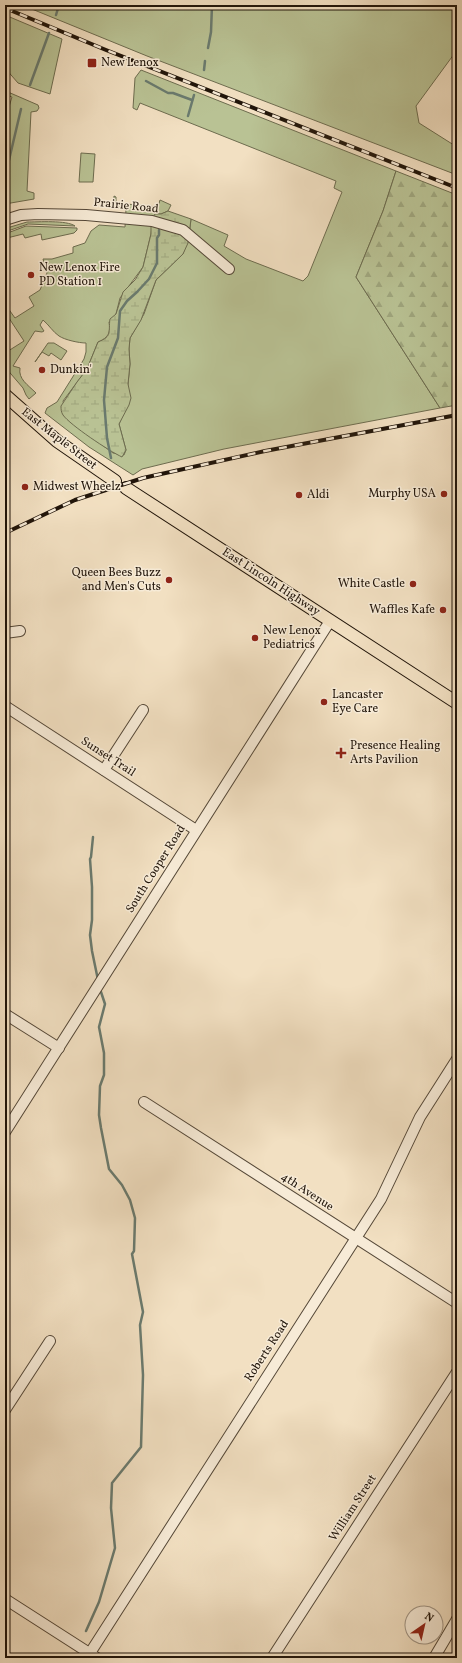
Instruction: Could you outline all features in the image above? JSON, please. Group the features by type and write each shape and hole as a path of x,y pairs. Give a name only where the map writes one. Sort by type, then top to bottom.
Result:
{"main road":[{"name":"East Maple Street","path":"5,395 52,437 120,484"},
{"name":"East Lincoln Highway","path":"120,484 457,703"}],"street":[{"name":"Prairie Road","path":"5,220 21,215 33,214 86,215 152,221 183,230 229,269"},
{"name":"South Cooper Road","path":"5,1132 330,621"},
{"path":"5,633 20,631"},
{"name":"Sunset Trail","path":"5,706 196,830"},
{"path":"104,770 143,710"},
{"path":"5,1014 59,1048"},
{"name":"Roberts Road","path":"93,1655 381,1199 420,1117 457,1059"},
{"name":"4th Avenue","path":"144,1102 457,1303"},
{"path":"5,1410 50,1341"},
{"name":"William Street","path":"272,1658 457,1372"},
{"path":"5,1599 93,1655"},
{"path":"434,1658 457,1619"}],"green space":[{"path":"22,5 457,5 457,50 416,106 419,123 457,147 457,175 147,56"},
{"path":"5,15 62,39 50,94 18,83 5,68"},
{"path":"141,70 396,171 383,211 356,277 440,408 224,449 142,469 133,475 89,447 45,413 47,408 57,402 84,359 86,343 72,341 59,336 43,320 40,325 44,331 35,331 13,366 20,368 22,379 36,393 29,399 23,388 5,367 5,353 24,341 5,312 5,304 15,318 34,306 29,297 40,290 47,273 43,259 52,259 73,253 73,247 85,243 91,231 99,225 125,227 126,209 116,206 114,196 116,197 116,203 158,207 160,200 171,205 168,211 158,214 152,226 143,267 120,298 116,314 109,322 110,329 108,335 98,342 87,369 63,401 67,419 113,453 124,455 126,450 119,424 123,415 128,384 130,338 144,314 156,280 183,254 189,235 191,219 228,235 224,246 246,259 303,281 308,276 342,192 334,188 336,181 140,103 137,110 133,108 135,78"},
{"path":"8,92 38,105 39,108 37,111 31,112 27,191 34,193 34,199 5,204 5,120 12,97 6,95"},
{"path":"81,153 95,154 93,182 79,182"},
{"path":"396,171 457,195 457,405 440,408 356,277 383,211"},
{"path":"168,211 191,219 188,243 183,254 156,280 141,320 130,338 128,384 131,398 119,424 126,450 122,457 99,444 73,425 61,412 61,406 87,369 98,342 108,336 110,319 116,314 123,292 135,280 143,267 151,234 151,220 155,214 161,214"},
{"path":"27,222 59,222 75,226 28,224 5,232 5,229 7,228"},
{"path":"26,226 77,228 77,230 74,233 42,240 41,234 25,238 23,234 7,238 8,242 5,243 5,234"},
{"path":"48,343 54,343 67,351 61,360 51,353 49,356 42,352 35,362"}],"waterway":[{"path":"56,15 59,5"},
{"path":"208,48 211,32 212,5"},
{"path":"30,85 49,33"},
{"path":"204,70 205,61"},
{"path":"146,81 168,93 173,93 192,100"},
{"path":"188,116 194,95"},
{"path":"5,177 21,109"},
{"path":"111,458 107,438 104,400 107,367 118,338 120,311 127,301 149,279 157,263 157,238 159,235 159,230"},
{"path":"93,837 90,859 92,887 92,920 90,935 98,980"},
{"path":"86,1631 99,1602 115,1548 111,1508 112,1483 141,1447 143,1375 140,1325 143,1312 132,1254 134,1251 135,1218 130,1200 122,1185 109,1169 99,1115 100,1086 104,1075 104,1053 99,1027 105,1004 101,992"}],"railway":[{"path":"5,8 106,50 457,188"},
{"path":"5,533 75,500 143,478 265,451 457,415"}],"place":[{"name":"New Lenox","path":"92,63"},
{"name":"New Lenox Fire PD Station 1","path":"31,275"},
{"name":"Dunkin'","path":"42,370"},
{"name":"Midwest Wheelz","path":"25,487"},
{"name":"Murphy USA","path":"444,494"},
{"name":"Aldi","path":"299,495"},
{"name":"Queen Bees Buzz and Men's Cuts","path":"169,580"},
{"name":"White Castle","path":"413,584"},
{"name":"Waffles Kafe","path":"443,610"},
{"name":"New Lenox Pediatrics","path":"255,638"},
{"name":"Lancaster Eye Care","path":"324,702"},
{"name":"Presence Healing Arts Pavilion","path":"341,753"}]}
